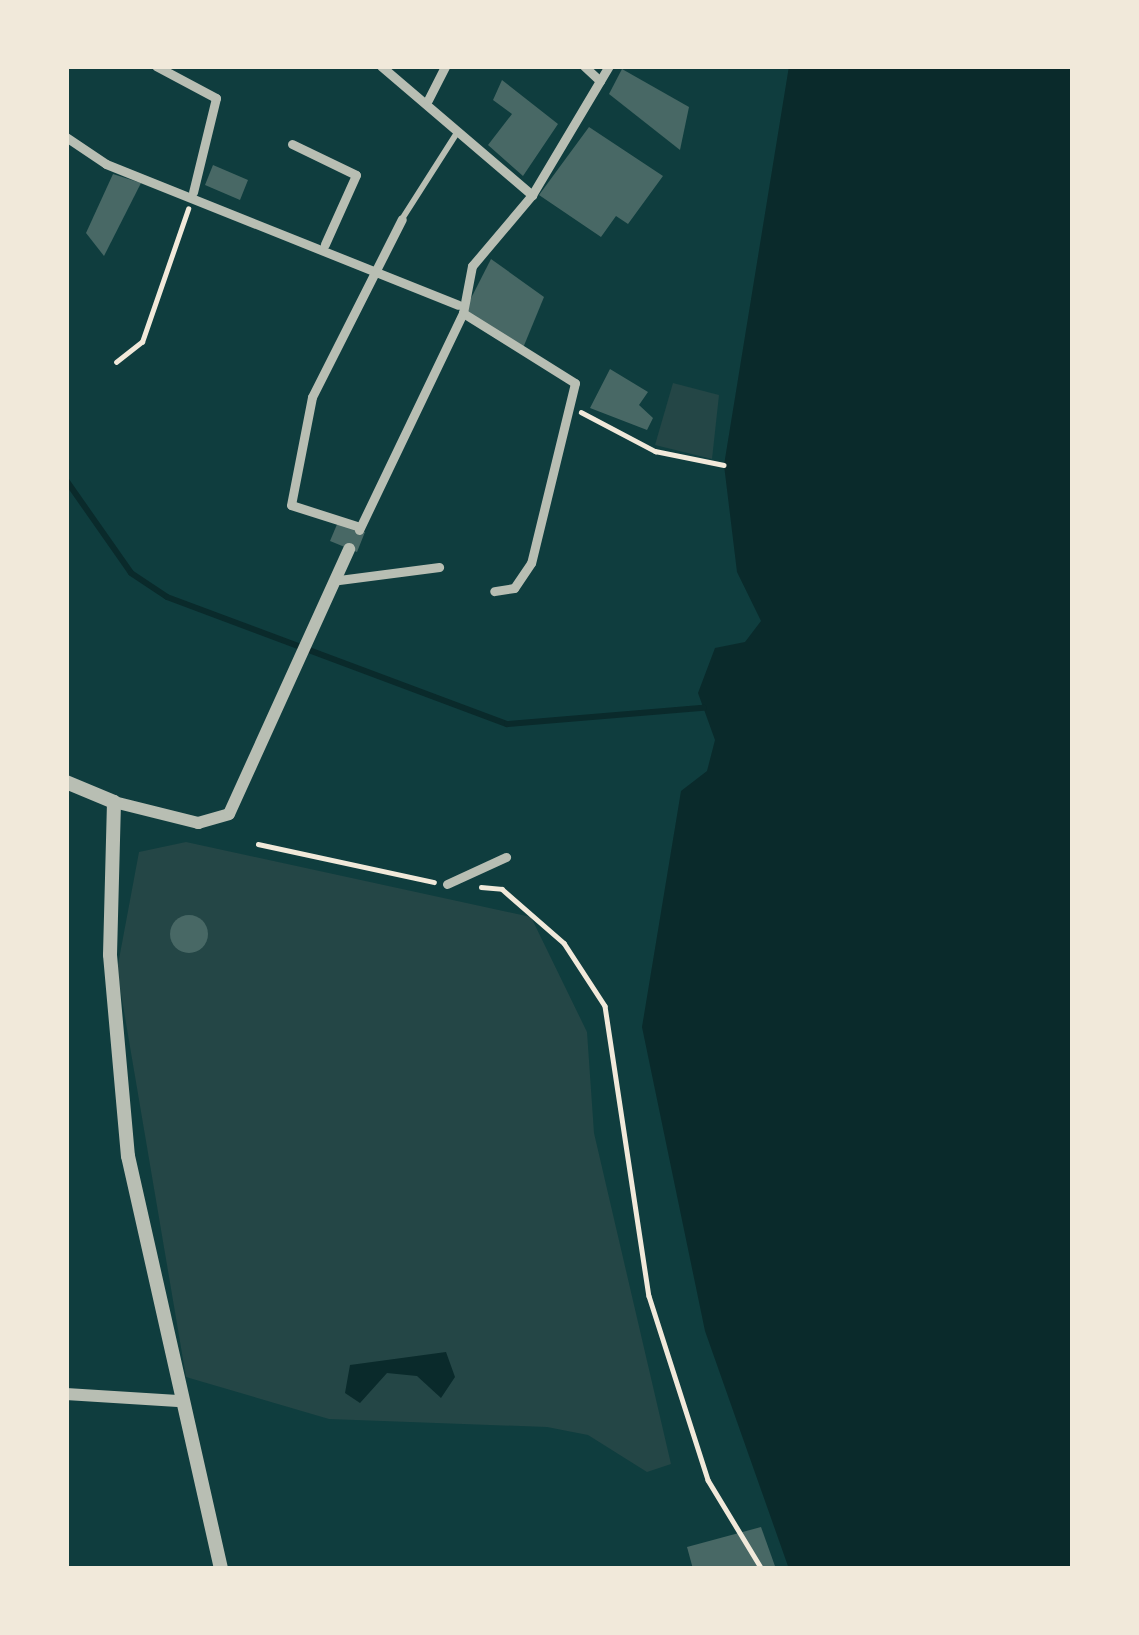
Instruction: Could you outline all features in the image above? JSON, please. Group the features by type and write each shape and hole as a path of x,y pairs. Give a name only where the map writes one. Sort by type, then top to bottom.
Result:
{"street":[{"path":"159,66 216,98 194,192"},
{"path":"381,66 428,100 532,195"},
{"path":"428,100 445,66"},
{"path":"584,66 600,82"},
{"path":"402,219 372,263 312,397 291,505 359,528 460,309 472,266 532,195 609,66"},
{"path":"66,137 106,164 194,192 372,263 460,309 575,383 531,562 514,588 494,591"},
{"path":"292,144 356,175 325,244"},
{"path":"66,782 115,802 198,823 229,814 294,684 340,580 349,548"},
{"path":"340,580 440,567"},
{"path":"115,802 110,955 128,1156 178,1401 221,1569"},
{"path":"447,884 506,857"},
{"path":"66,1394 178,1401"}],"lane":[{"path":"402,219 459,130"}],"path":[{"path":"116,362 142,342 194,192"},
{"path":"571,407 655,451 724,465"},
{"path":"258,844 447,884 502,889 564,943 604,1006 649,1296 708,1480 762,1569"}],"shaded area":[{"path":"789,66 1073,66 1073,1569 789,1569 705,1331 642,1027 681,791 707,771 715,740 698,693 715,648 745,642 761,621 737,572 724,465"},
{"path":"673,383 719,395 712,459 655,445"},
{"path":"186,842 531,917 587,1032 594,1133 671,1464 647,1472 588,1435 547,1427 329,1419 186,1377 117,970 139,852"},
{"path":"446,1352 455,1377 441,1398 417,1376 387,1373 360,1403 345,1393 350,1365"}],"building":[{"path":"622,69 689,107 680,150 609,94"},
{"path":"502,80 558,124 523,176 488,145 512,114 493,100"},
{"path":"589,127 663,176 628,224 616,216 601,237 539,195"},
{"path":"213,165 248,180 240,200 205,185"},
{"path":"113,174 141,183 104,256 86,233"},
{"path":"491,259 544,297 523,348 465,310"},
{"path":"610,369 648,392 639,405 653,418 647,430 590,408"},
{"path":"338,522 365,532 357,552 330,541"},
{"path":"189,915 202,921 208,934 202,947 189,953 176,947 170,934 176,921"},
{"path":"761,1527 776,1569 693,1569 687,1547"}],"waterway":[{"path":"66,480 131,573 167,597 507,724 703,708"}]}
